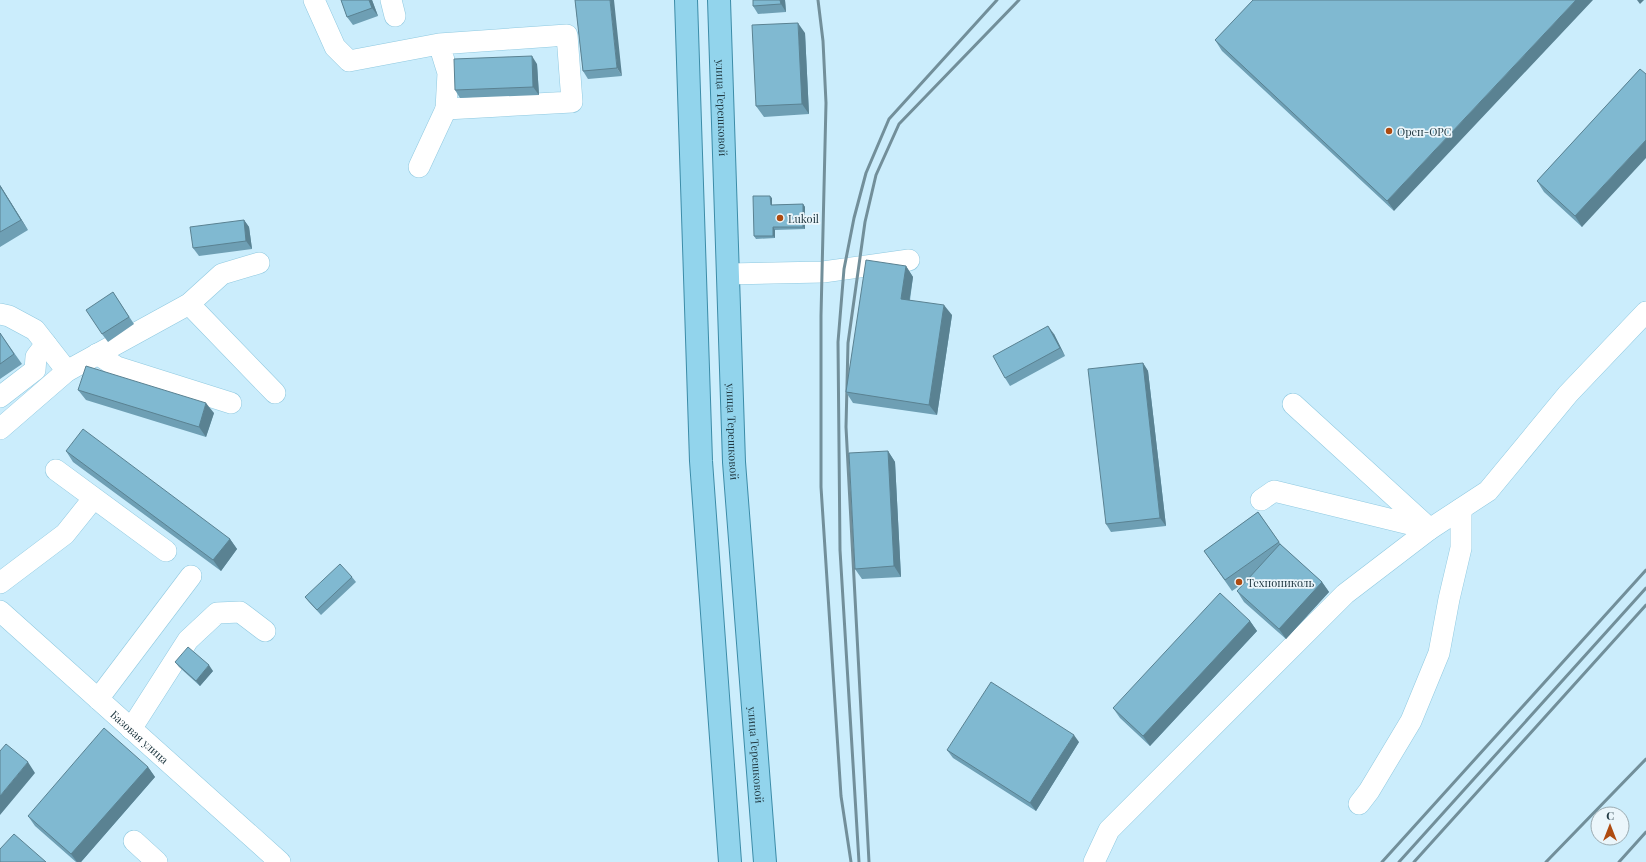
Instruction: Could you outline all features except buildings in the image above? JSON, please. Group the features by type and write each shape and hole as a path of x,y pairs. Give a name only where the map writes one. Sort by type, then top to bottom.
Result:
{"main road":[{"path":"686,0 701,461 730,862"},
{"name":"улица Терешковой","path":"719,0 734,462 765,862"},
{"path":"696,275 728,274"}],"street":[{"path":"314,0 335,48 349,61 439,44 567,35 572,102 446,109"},
{"path":"419,167 446,109 448,73 439,44"},
{"path":"728,274 823,272 909,260"},
{"path":"0,429 67,371 189,304 222,274 259,263"},
{"path":"189,304 274,393"},
{"path":"1094,862 1109,830 1339,599 1430,529 1488,491 1568,394 1646,312"},
{"path":"0,314 9,316 35,330 67,371"},
{"path":"0,397 35,370 36,357 46,344"},
{"path":"97,354 117,367 231,403"},
{"path":"1293,404 1430,529"},
{"path":"56,470 93,499 166,551"},
{"path":"1261,500 1274,491 1430,529"},
{"path":"0,582 65,534 93,499"},
{"path":"1359,804 1369,791 1411,721 1439,653 1449,599 1461,548 1461,509"},
{"path":"98,699 190,576"},
{"name":"Базовая улица","path":"0,611 131,728 272,860"},
{"path":"131,728 188,640 217,613 240,612 265,631"},
{"path":"134,841 157,862"}],"railway":[{"path":"818,0 823,41 826,103 821,316 821,487 841,796 851,862"},
{"path":"859,862 840,550 838,342 844,269 854,218 866,173 889,119 997,0"},
{"path":"869,862 846,427 848,343 865,222 876,175 899,124 1019,0"},
{"path":"1382,862 1646,570"},
{"path":"1399,862 1646,588"},
{"path":"1414,862 1646,605"},
{"path":"1546,862 1646,759"},
{"path":"1619,862 1646,832"}],"place":[{"name":"Орен-ОРС","path":"1389,131"},
{"name":"Lukoil","path":"780,218"},
{"name":"Технониколь","path":"1239,582"}]}
